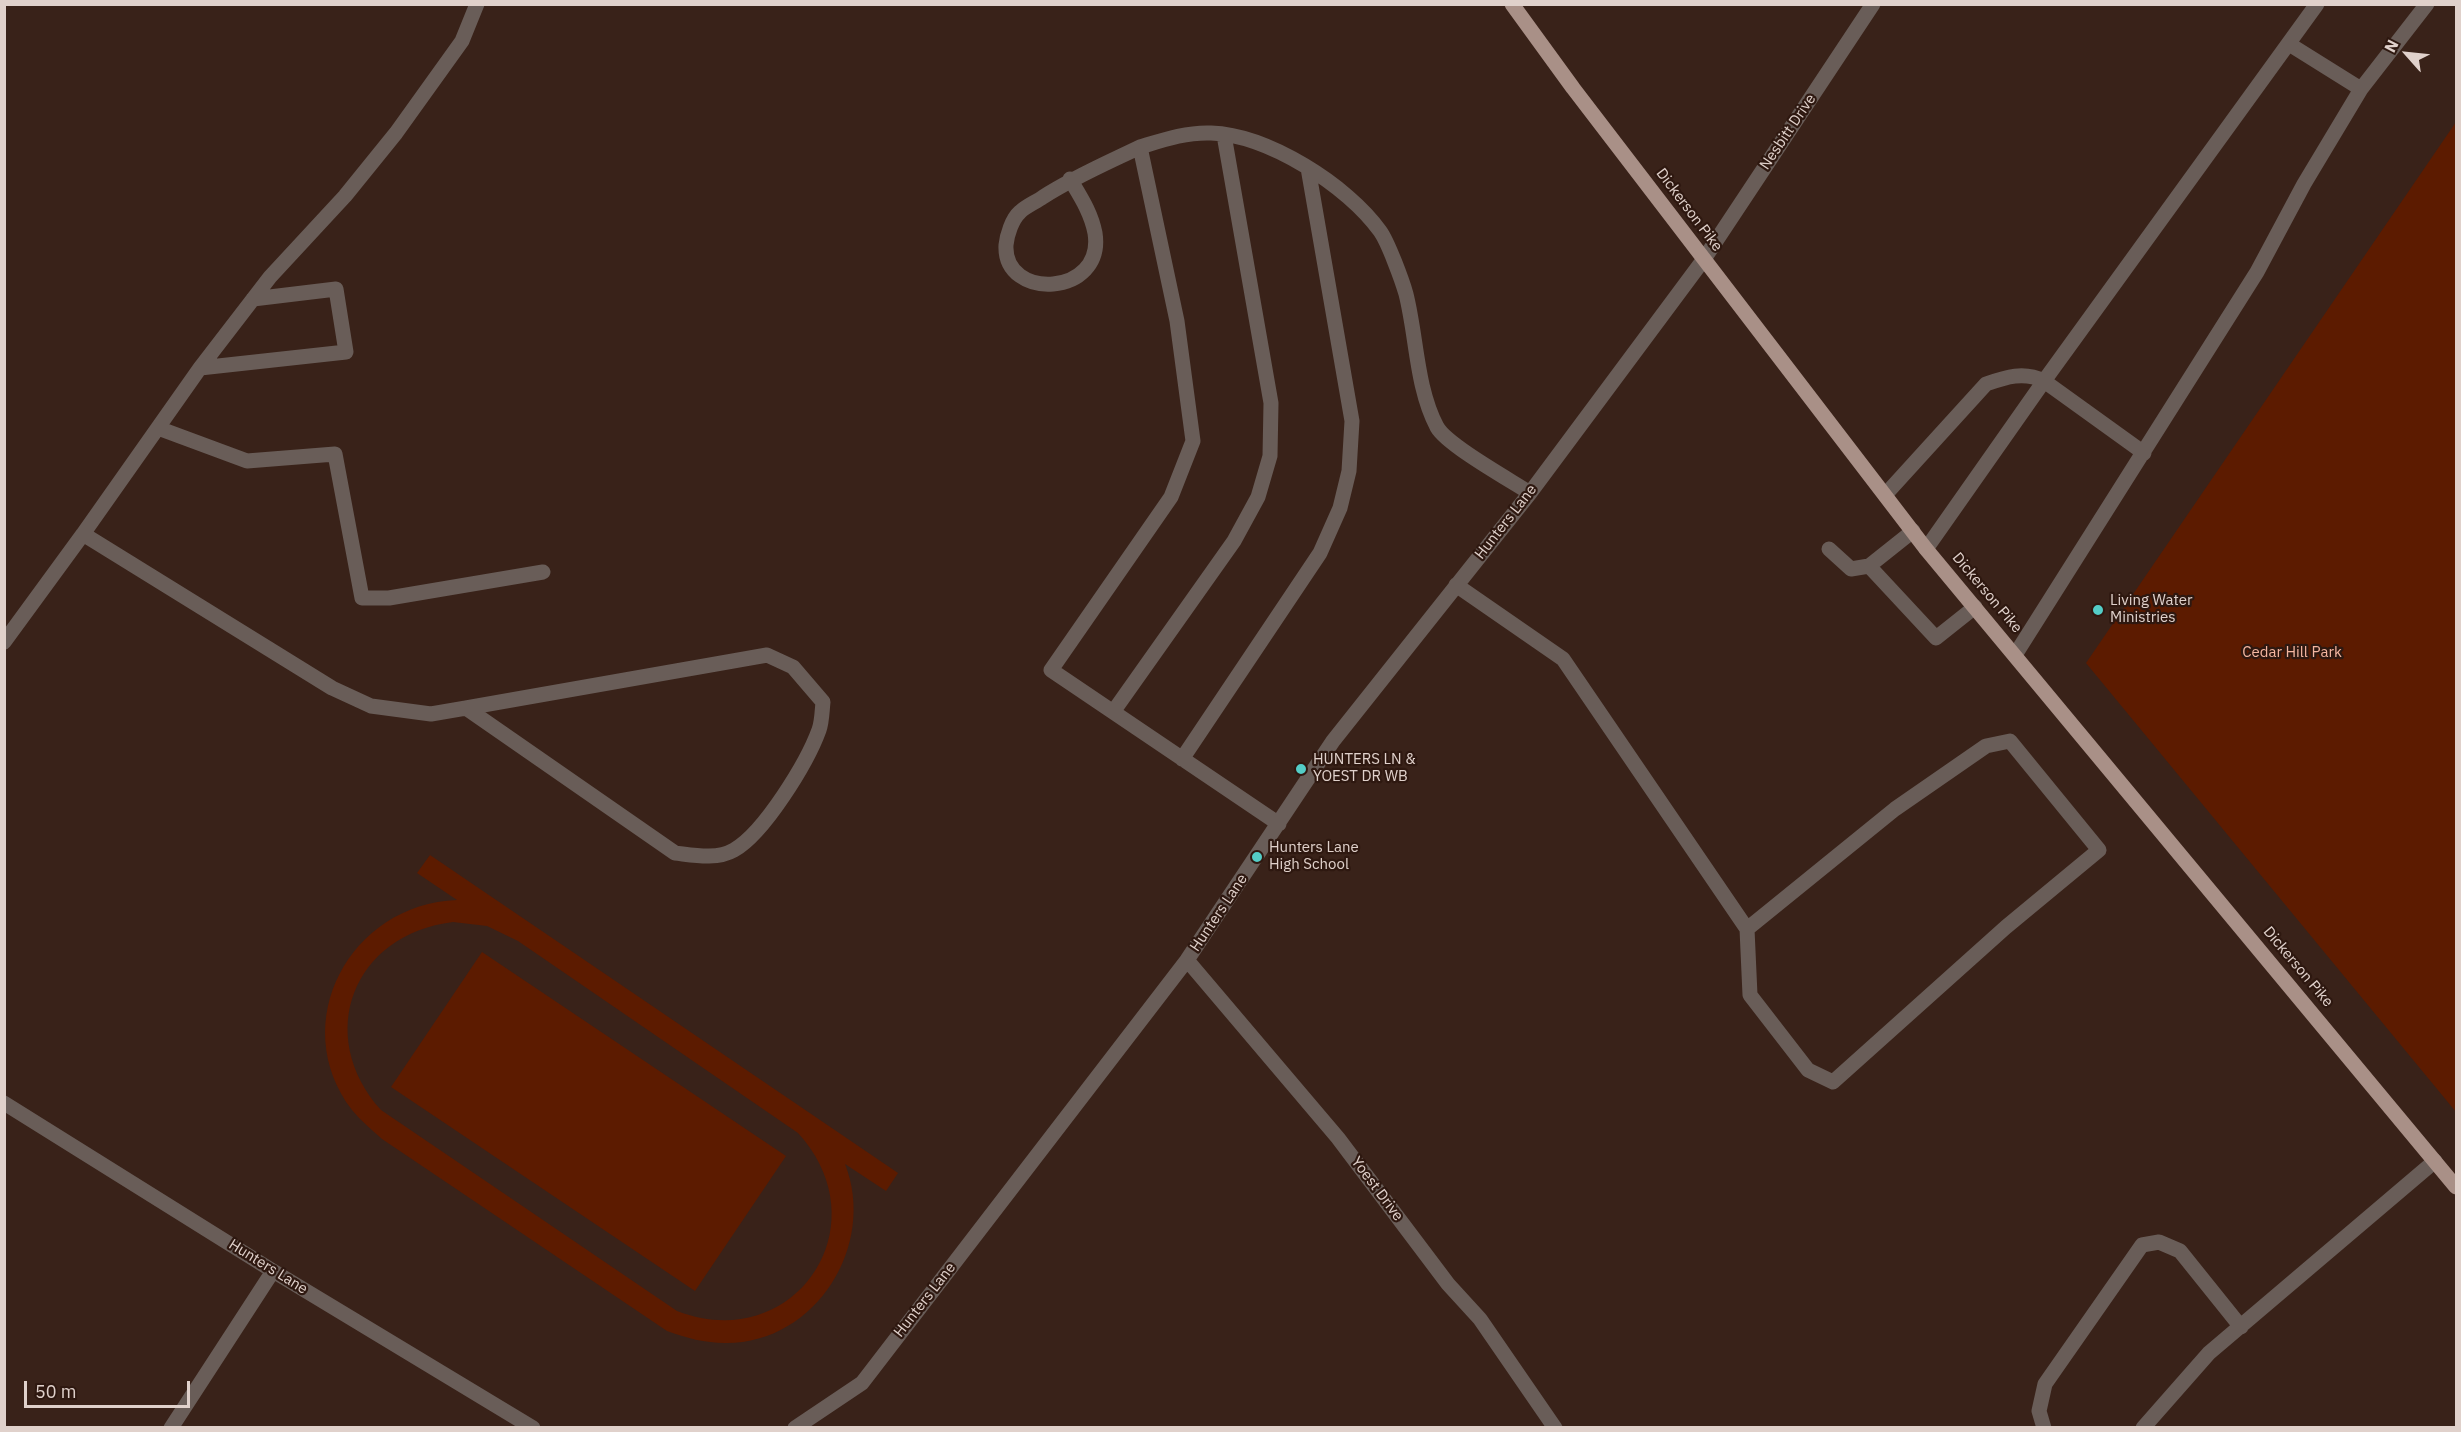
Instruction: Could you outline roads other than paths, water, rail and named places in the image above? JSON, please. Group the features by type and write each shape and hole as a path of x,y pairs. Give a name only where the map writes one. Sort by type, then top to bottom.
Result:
{"main road":[{"name":"Dickerson Pike","path":"1512,4 1926,549 2457,1187"}],"street":[{"path":"4,642 253,299 270,277 345,196 396,132 462,41 477,4"},
{"name":"Nesbitt Drive","path":"1704,258 1873,4"},
{"path":"1926,549 2044,381 2317,4"},
{"path":"2015,655 2257,272 2304,183 2361,89 2427,4"},
{"path":"2289,44 2361,89"},
{"path":"1070,179 1088,208 1095,234 1094,255 1077,278 1059,284 1039,285 1023,277 1012,266 1006,252 1006,236 1019,212 1070,179 1140,147 1176,135 1212,133 1243,139 1308,168 1351,198 1382,232 1406,293 1424,391 1438,429 1474,459 1530,493"},
{"path":"1113,712 1234,541 1258,497 1270,456 1271,404 1224,135"},
{"path":"1140,147 1177,321 1193,441 1171,497 1051,670 1279,824"},
{"path":"1182,759 1320,553 1340,508 1349,471 1352,421 1308,168"},
{"name":"Hunters Lane","path":"795,1428 861,1383 1187,960 1333,741 1530,493 1704,258"},
{"path":"200,369 346,352 336,289 253,299"},
{"path":"1885,495 1986,384 2007,376 2032,375 2044,381 2144,453"},
{"path":"158,428 246,461 335,454 362,598 389,598 543,572"},
{"path":"1829,549 1851,569 1869,566 1913,531"},
{"path":"83,534 332,688 371,706 431,714 767,655 793,667 823,702 819,729 802,766 758,830 733,851 703,857 675,853 466,708"},
{"path":"1869,566 1936,638 1975,608"},
{"path":"1456,585 1563,659 1747,929 1750,994 1808,1070 1833,1082 2006,927 2099,850 2010,741 1986,746 1895,809 1747,929"},
{"name":"Yoest Drive","path":"1187,960 1338,1137 1448,1284 1480,1319 1555,1428"},
{"name":"Hunters Lane","path":"4,1103 273,1271 533,1428"},
{"path":"2144,1428 2209,1353 2435,1161"},
{"path":"2044,1428 2039,1411 2045,1384 2142,1245 2159,1242 2180,1251 2241,1327"},
{"path":"171,1428 273,1271"}],"place":[{"name":"Living Water Ministries","path":"2098,610"},
{"name":"HUNTERS LN & YOEST DR WB","path":"1301,769"},
{"name":"Hunters Lane High School","path":"1257,857"}],"park label":[{"name":"Cedar Hill Park","path":"2292,653"}]}
